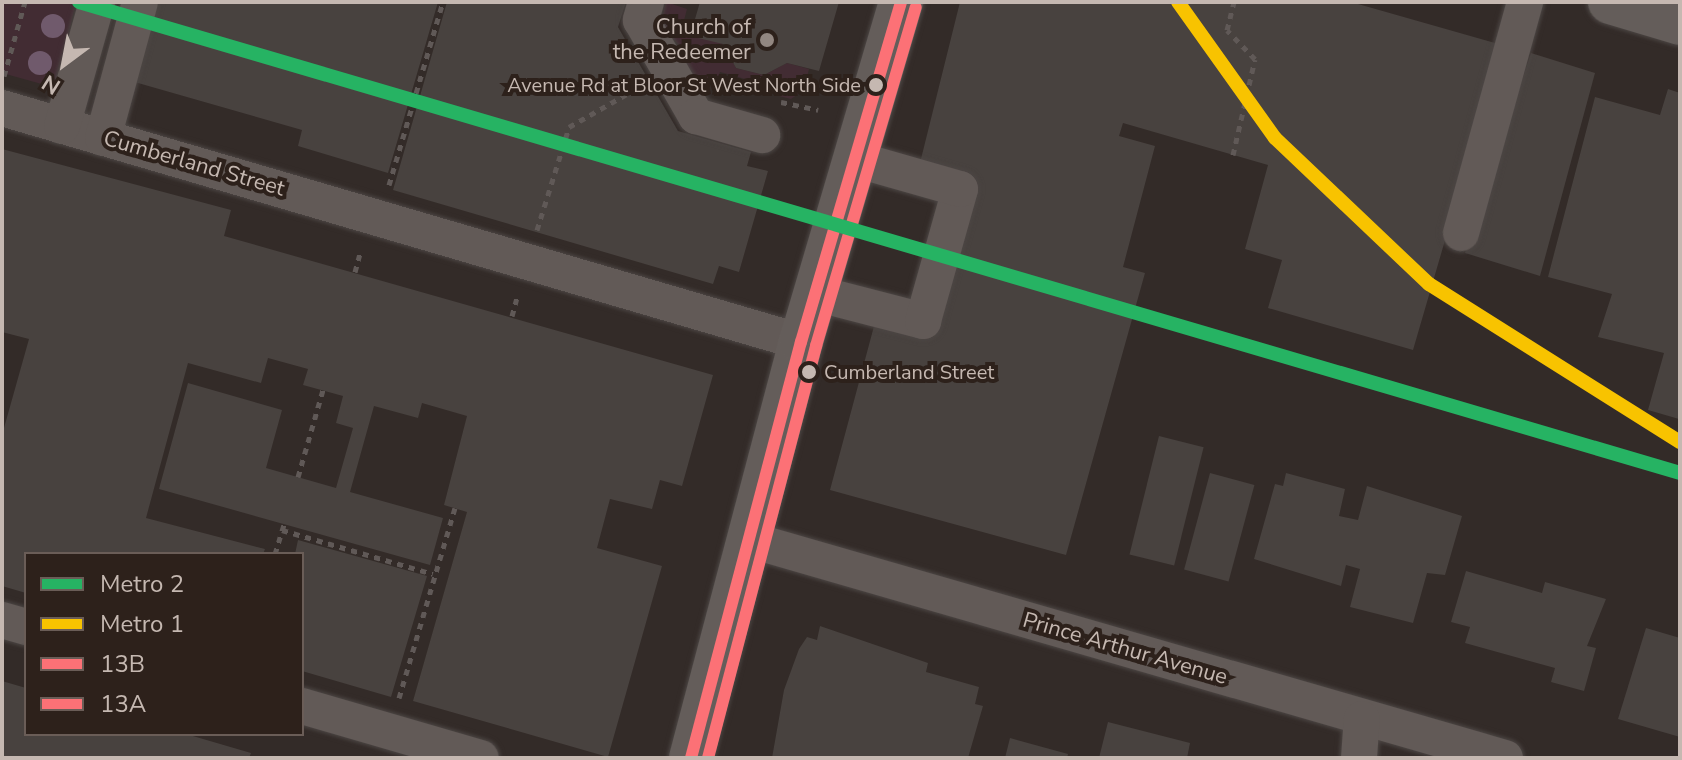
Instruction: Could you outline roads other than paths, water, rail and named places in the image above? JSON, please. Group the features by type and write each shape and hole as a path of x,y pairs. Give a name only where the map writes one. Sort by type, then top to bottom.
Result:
{"main road":[{"path":"691,758 801,342 901,2"},
{"path":"1610,2 1680,23"}],"street":[{"path":"62,126 97,2"},
{"path":"103,138 140,2"},
{"path":"646,2 641,20 696,116 762,135"},
{"path":"1461,233 1525,2"},
{"name":"Cumberland Street","path":"3,94 62,126 801,342"},
{"path":"815,293 923,321 960,189 855,159"},
{"name":"Prince Arthur Avenue","path":"747,539 1505,758"},
{"path":"2,620 24,626"},
{"path":"304,707 481,758"},
{"path":"1359,758 1362,719"}],"metro line":[{"name":"2","path":"79,2 1680,473"},
{"name":"1","path":"1178,2 1275,138 1429,284 1680,442"}],"place":[{"name":"Church of the Redeemer","path":"767,40"},
{"name":"Avenue Rd at Bloor St West North Side","path":"876,85"},
{"name":"Cumberland Street","path":"809,372"}]}
